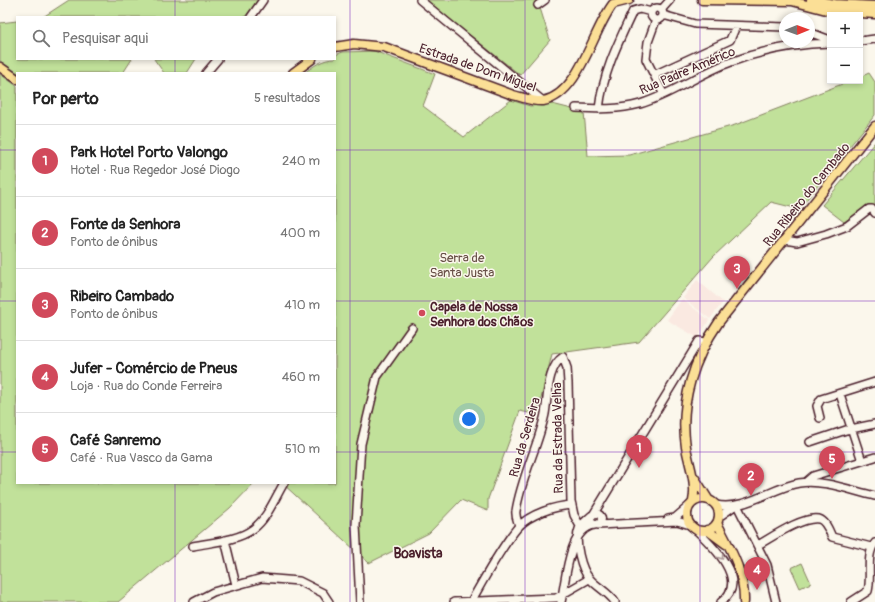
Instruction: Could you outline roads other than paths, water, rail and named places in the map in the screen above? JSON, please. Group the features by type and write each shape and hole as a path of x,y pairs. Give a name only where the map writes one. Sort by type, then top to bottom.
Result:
{"main road":[{"name":"Estrada de Dom Miguel","path":"336,47 354,44 384,47 513,95 530,100 542,101 557,95 573,80 599,28 613,4 629,0"},
{"path":"702,0 785,1 830,11 875,14"},
{"path":"811,0 835,4 875,6"},
{"name":"Estrada de Dom Miguel","path":"599,28 604,11 611,1"},
{"path":"294,72 311,60"},
{"path":"0,67 16,78"},
{"name":"Rua Ribeiro do Cambado","path":"692,472 685,435 686,402 692,376 706,342 719,322 875,126"},
{"path":"692,472 708,499 716,505 718,520 728,547 736,561 742,581 744,602"},
{"path":"692,472 694,490 687,516 692,527 707,530 728,547"},
{"path":"691,504 699,499 708,499"},
{"path":"707,530 718,520"}],"street":[{"path":"252,16 263,0"},
{"path":"420,0 542,101"},
{"path":"538,5 545,0"},
{"path":"663,93 646,59 646,53 656,20 661,18 662,12 670,0"},
{"path":"651,12 656,7 662,12 695,24 779,27"},
{"path":"599,109 603,84 608,68 634,11 640,9 651,12"},
{"path":"651,12 652,18 656,20"},
{"path":"654,75 730,40 736,26"},
{"path":"815,35 827,40"},
{"path":"863,41 875,39"},
{"name":"Rua Padre Américo","path":"815,42 827,41"},
{"name":"Rua Padre Américo","path":"576,108 599,109 640,104 731,62 780,48"},
{"path":"207,72 217,60"},
{"path":"785,240 797,242 847,226 869,209 872,209 875,213"},
{"path":"360,602 356,526 362,444 377,377 412,328"},
{"path":"578,527 594,520 601,503 699,341 706,342"},
{"name":"Rua da Estrada Velha","path":"564,357 568,368 570,489 572,505 578,527 580,560 589,579"},
{"name":"Rua da Serdeira","path":"519,526 516,513 522,487 544,416 553,369 558,361 564,357"},
{"path":"820,418 817,406 821,399 875,382"},
{"path":"840,394 862,461"},
{"path":"810,442 852,429 875,424"},
{"path":"806,482 813,476 875,457"},
{"path":"716,505 728,507 737,505 786,486 806,482 875,496"},
{"path":"193,546 242,535 256,526 283,484"},
{"path":"654,522 675,518 691,504"},
{"path":"472,600 490,567 519,526 544,511 572,505"},
{"path":"718,520 737,505"},
{"path":"737,505 767,565 776,602"},
{"path":"562,599 570,554 581,521 594,520 618,524 677,521 692,527 721,556 731,575 730,590 726,598 721,602"},
{"path":"758,545 790,527 810,520 820,520 825,523 832,537 873,545 868,591 852,602"},
{"path":"225,540 236,585"},
{"path":"194,602 214,592 262,578 292,580 322,593 329,602"},
{"path":"454,602 472,600 562,599 589,579 614,602"}],"place":[{"name":"Ribeiro Cambado","path":"737,289"},
{"name":"Capela de Nossa Senhora dos Chãos","path":"422,313"},
{"name":"Park Hotel Porto Valongo","path":"639,468"},
{"name":"Café Sanremo","path":"832,479"},
{"name":"Fonte da Senhora","path":"751,496"},
{"name":"Jufer - Comércio de Pneus","path":"757,590"}],"district":[{"name":"Boavista","path":"418,553"}],"park label":[{"name":"Serra de Santa Justa","path":"462,264"}]}
